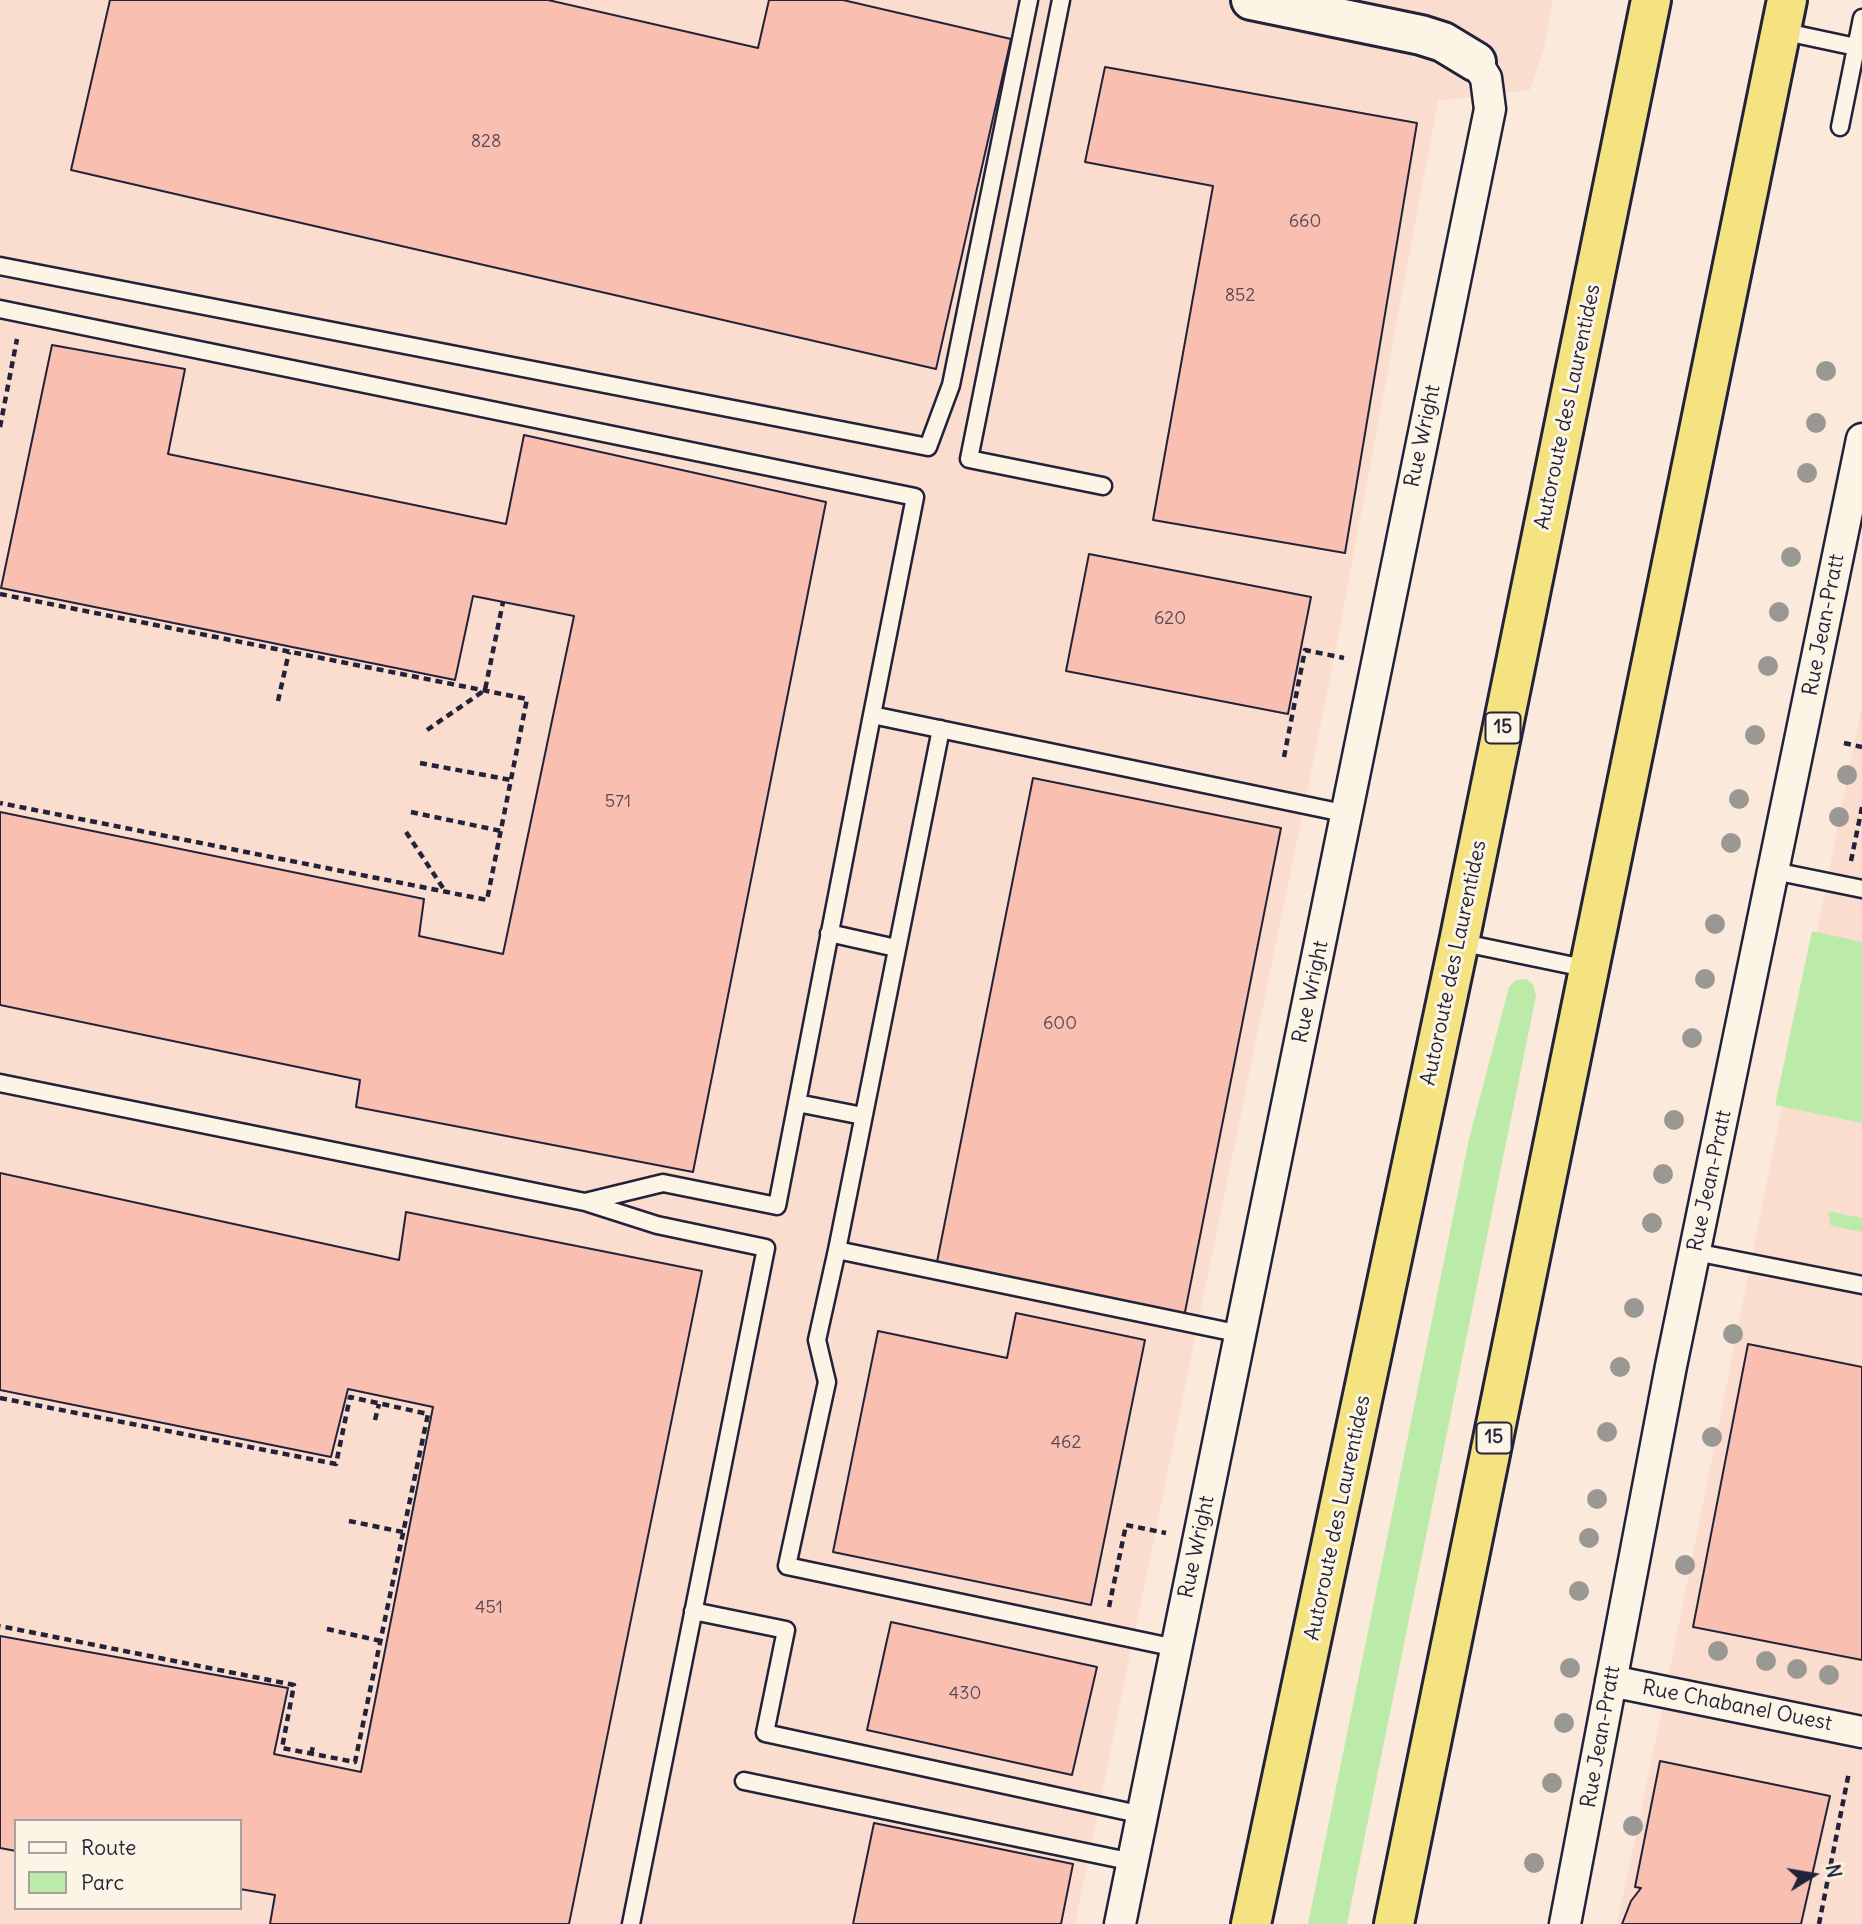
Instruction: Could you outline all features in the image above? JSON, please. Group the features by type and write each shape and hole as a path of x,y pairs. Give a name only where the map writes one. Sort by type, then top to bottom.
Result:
{"highway":[{"name":"Autoroute des Laurentides","path":"1251,1924 1459,942 1651,0"},
{"name":"15","path":"1394,1924 1784,15"}],"street":[{"path":"1251,0 1305,5 1421,35 1443,42 1476,62"},
{"name":"Rue Wright","path":"1120,1924 1490,109 1486,79 1476,62"},
{"name":"Rue Jean-Pratt","path":"1565,1924 1695,1252 1862,439"},
{"name":"Rue Chabanel Ouest","path":"1611,1681 1862,1732"}],"lane":[{"path":"0,266 928,447 951,385 1029,0"},
{"path":"1061,0 969,459 1103,486"},
{"path":"1784,15 1856,47"},
{"path":"1840,127 1862,18"},
{"path":"0,309 915,497 777,1206 663,1182 585,1202"},
{"path":"872,715 1348,814"},
{"path":"941,729 817,1339 827,1382 787,1566 1176,1648"},
{"path":"1774,871 1862,889"},
{"path":"830,933 896,948"},
{"path":"1459,942 1589,969"},
{"path":"0,1083 585,1202 657,1225 766,1248 631,1924"},
{"path":"797,1102 863,1116"},
{"path":"837,1250 1241,1334"},
{"path":"1695,1252 1862,1285"},
{"path":"693,1611 786,1630 765,1733 1143,1815"},
{"path":"744,1781 1133,1862"}],"path":[{"path":"0,428 19,333"},
{"path":"0,594 527,699 487,900 0,803"},
{"path":"427,730 485,690 503,602"},
{"path":"1284,757 1305,650 1348,659"},
{"path":"278,701 289,652"},
{"path":"1844,743 1862,747"},
{"path":"420,763 511,780"},
{"path":"1850,870 1862,807"},
{"path":"411,812 501,831"},
{"path":"406,832 446,892"},
{"path":"0,1398 336,1464 351,1397 428,1414 355,1762 282,1748 294,1685 0,1626"},
{"path":"375,1420 379,1403"},
{"path":"349,1521 403,1532"},
{"path":"1107,1615 1126,1525 1170,1534"},
{"path":"327,1629 381,1641"},
{"path":"311,1754 314,1743"},
{"path":"1819,1924 1849,1772"}],"shaded area":[{"path":"0,0 1553,0 1544,47 1530,90 1438,101 1333,665 1075,1924 0,1924"},
{"path":"1862,705 1862,1924 1617,1924 1654,1749"}],"green space":[{"path":"1812,931 1862,942 1862,1123 1775,1105"},
{"path":"1526,979 1533,984 1536,996 1347,1924 1308,1924 1469,1139 1509,987 1516,980"},
{"path":"1828,1211 1862,1218 1862,1232 1831,1226"}],"building":[{"path":"110,0 548,0 758,48 769,0 843,0 1011,39 936,369 71,170"},
{"path":"1105,67 1417,123 1345,553 1153,520 1213,186 1085,162"},
{"path":"52,345 185,369 168,454 506,524 524,435 826,502 693,1172 356,1107 360,1080 0,1005 0,812 424,899 419,936 503,954 574,616 473,596 455,680 1,588"},
{"path":"1089,554 1311,597 1288,714 1066,671"},
{"path":"1033,778 1281,828 1184,1317 936,1267"},
{"path":"0,1173 399,1260 406,1212 702,1271 569,1924 270,1924 275,1895 242,1889 242,1819 14,1819 14,1851 0,1848 0,1636 288,1688 274,1754 361,1772 433,1407 348,1389 331,1457 0,1390"},
{"path":"1016,1313 1145,1340 1091,1605 833,1552 878,1331 1007,1358"},
{"path":"1748,1344 1862,1367 1862,1660 1693,1627"},
{"path":"891,1622 1097,1667 1072,1775 867,1730"},
{"path":"1660,1761 1830,1796 1801,1924 1622,1924 1631,1901 1641,1888 1635,1887"},
{"path":"874,1823 1073,1864 1061,1924 853,1924"}]}
